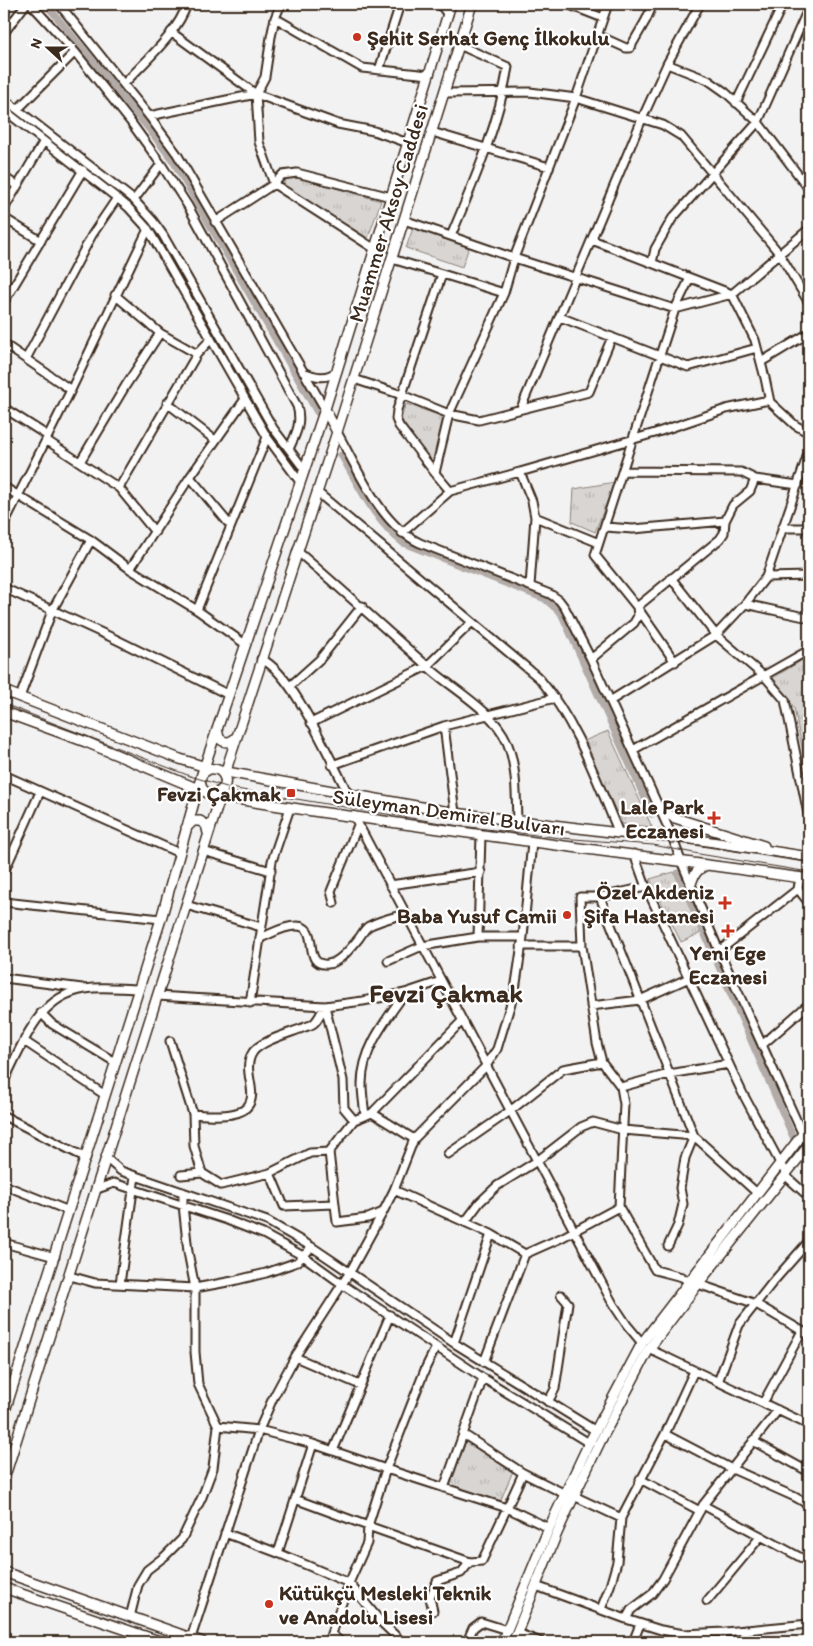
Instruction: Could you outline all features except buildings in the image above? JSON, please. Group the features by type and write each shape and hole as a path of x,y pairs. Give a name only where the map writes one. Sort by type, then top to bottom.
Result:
{"main road":[{"name":"Muammer Aksoy Caddesi","path":"213,781 217,728 325,409 451,4"},
{"name":"Muammer Aksoy Caddesi","path":"213,781 237,736 337,432 472,4"},
{"path":"325,409 337,432"},
{"name":"Süleyman Demirel Bulvarı","path":"4,691 180,759 213,781 349,795 455,813 619,833 672,836 785,853"},
{"name":"Süleyman Demirel Bulvarı","path":"4,712 86,742 213,781 290,808 356,821 634,854 805,878"},
{"path":"217,728 219,738 225,742 232,741 237,736"},
{"path":"186,829 213,781"},
{"path":"4,1479 70,1276 207,836 213,781"},
{"path":"660,810 675,818 785,853 809,857"},
{"path":"4,1414 161,919 189,823 200,821 207,828 207,836"},
{"path":"691,884 694,875 700,868 707,865"},
{"path":"515,1638 589,1444 596,1431 646,1346 757,1193 806,1132"},
{"path":"693,1283 809,1147"},
{"path":"502,1642 549,1528 600,1442 646,1346"},
{"path":"4,1572 202,1642"},
{"path":"4,1588 145,1640 162,1642"}],"street":[{"path":"4,33 26,4"},
{"path":"31,4 75,52 130,121 188,206 297,406 298,426 289,449"},
{"path":"124,84 171,32 187,4"},
{"path":"281,4 275,18 264,77 256,94 259,142 274,184 375,249"},
{"path":"379,70 400,4"},
{"path":"440,4 448,15"},
{"path":"567,4 603,18"},
{"path":"435,473 449,414 504,294 514,258 576,98 608,4"},
{"path":"598,35 626,48 630,48 646,20 652,4"},
{"path":"521,408 642,119 667,64 700,4"},
{"path":"736,103 783,4"},
{"path":"61,5 149,116 176,154 325,409"},
{"path":"652,263 655,249 672,219 758,122 809,7"},
{"path":"275,18 362,68 429,75"},
{"path":"171,32 256,94 338,124 374,131 408,143"},
{"path":"451,236 487,149 504,93 508,67 459,45"},
{"path":"18,109 75,52"},
{"path":"667,64 708,80 758,122 809,189"},
{"path":"444,93 530,92 576,98 663,126 681,136 779,253 809,303"},
{"path":"149,116 256,94"},
{"path":"4,99 134,200 153,221 163,235 273,428 304,469"},
{"path":"4,110 128,207 148,229 267,437 300,482"},
{"path":"432,132 549,167"},
{"path":"4,208 44,140"},
{"path":"134,200 161,164"},
{"path":"4,302 83,170"},
{"path":"215,222 274,184 282,175 298,173 391,197"},
{"path":"4,177 17,186"},
{"path":"26,359 92,235 117,198"},
{"path":"4,218 41,241"},
{"path":"404,220 514,258 675,309 732,294 809,229"},
{"path":"4,524 148,229"},
{"path":"592,240 732,294 755,340 769,400 794,425 809,434"},
{"path":"392,259 504,294"},
{"path":"442,274 397,410 396,420 450,491"},
{"path":"675,662 637,607 595,556 675,309 690,278"},
{"path":"115,295 160,333 197,354"},
{"path":"560,317 688,367 757,348"},
{"path":"80,462 160,333"},
{"path":"761,362 809,333"},
{"path":"354,379 402,395 449,414 479,420 589,392 612,337"},
{"path":"119,488 197,354 211,339"},
{"path":"4,344 71,390"},
{"path":"303,372 321,377 332,375 337,371"},
{"path":"130,569 215,440 245,399"},
{"path":"402,533 450,491 655,433 726,409 769,400"},
{"path":"167,404 215,440"},
{"path":"4,408 119,488 155,532"},
{"path":"337,432 376,502 394,526 402,533 420,544 550,594 559,600 565,608 591,659 672,836 681,861 762,1044 806,1132 809,1147"},
{"path":"197,610 267,437"},
{"path":"610,701 716,635 745,604 766,577 809,451"},
{"path":"623,471 741,472 755,479 798,485"},
{"path":"520,472 532,501 535,517 530,586"},
{"path":"190,477 230,525"},
{"path":"637,607 720,539 724,533 725,521 733,504 750,491 755,479"},
{"path":"4,487 91,540 130,569 197,610 245,644"},
{"path":"317,492 538,678 555,698 576,733 619,833"},
{"path":"535,517 600,543"},
{"path":"605,527 633,529 725,521"},
{"path":"782,528 809,528"},
{"path":"20,697 52,611 91,540"},
{"path":"297,551 362,606 427,666 488,714 507,742 515,776 517,821"},
{"path":"766,577 809,576"},
{"path":"671,578 716,635 764,676 785,700 809,819"},
{"path":"4,588 113,638 229,695"},
{"path":"745,604 809,618"},
{"path":"290,686 320,660 362,606"},
{"path":"591,659 634,623 638,616 637,607"},
{"path":"311,723 427,666 472,622"},
{"path":"633,750 809,650"},
{"path":"261,659 268,662 290,686 349,795"},
{"path":"332,765 444,726 555,698"},
{"path":"444,726 455,813"},
{"path":"4,775 179,853"},
{"path":"4,872 40,792"},
{"path":"250,1003 272,861 290,808"},
{"path":"356,821 613,1304 627,1325 646,1346 694,1371 809,1425"},
{"path":"334,903 331,892 356,821"},
{"path":"478,937 482,835"},
{"path":"191,1638 259,1430 273,1398 295,1357 350,1272 383,1212 394,1190 414,1139 486,1066 497,1049 515,990 522,946 532,842"},
{"path":"202,851 271,871"},
{"path":"634,854 646,887 729,1064 785,1174 809,1197"},
{"path":"390,885 481,872"},
{"path":"720,951 798,889 805,878"},
{"path":"646,887 600,897 580,897 582,946 597,1043 602,1062 621,1086 624,1104 620,1207 655,1270 682,1277 693,1283 756,1304 806,1334 763,1403"},
{"path":"798,889 809,903"},
{"path":"600,897 694,1136 757,1193"},
{"path":"4,902 161,919"},
{"path":"186,906 262,927"},
{"path":"260,938 281,930 300,926 310,935 311,953 316,961 325,964 334,963 348,950 367,926 405,914"},
{"path":"388,961 422,946 478,937 523,937"},
{"path":"522,946 582,946"},
{"path":"4,978 85,989 139,988"},
{"path":"591,1006 640,1000 689,978"},
{"path":"157,996 325,1006 405,993 441,981"},
{"path":"4,1081 30,1028 41,1013 52,1002 67,994 85,989"},
{"path":"368,1115 362,1083 365,1064 372,1044 383,1023 405,993"},
{"path":"762,1044 809,1004"},
{"path":"193,1114 215,1115 240,1111 246,1108 252,1091 247,1068 253,1052 264,1043 315,1023 325,1006"},
{"path":"325,1006 343,1080 344,1108 354,1120"},
{"path":"41,1013 52,1024 115,1062"},
{"path":"383,1212 368,1218 337,1222 329,1152 354,1120 368,1115 462,1021"},
{"path":"24,1041 105,1094"},
{"path":"170,1041 193,1114 194,1146 202,1173"},
{"path":"4,1060 14,1060"},
{"path":"448,1154 563,1069 602,1062"},
{"path":"621,1086 669,1074 729,1064"},
{"path":"368,1115 414,1139"},
{"path":"4,1116 86,1158"},
{"path":"465,1222 480,1202 497,1186 537,1161 581,1127 593,1122 623,1130 694,1136"},
{"path":"668,1246 678,1225 683,1204 680,1188 685,1158 694,1136"},
{"path":"181,1175 202,1173 221,1185 270,1173 310,1154 329,1152"},
{"path":"106,1158 121,1171 267,1221 312,1247 454,1343 596,1431"},
{"path":"270,1173 284,1206 334,1204"},
{"path":"120,1284 135,1176"},
{"path":"97,1189 114,1183 183,1205 263,1234 303,1256 483,1378 589,1444"},
{"path":"4,1185 69,1211"},
{"path":"394,1190 492,1234 525,1254"},
{"path":"130,1617 138,1585 147,1570 182,1539 202,1497 213,1468 218,1426 198,1384 194,1352 195,1288 183,1205 183,1192"},
{"path":"484,1362 525,1254 620,1207"},
{"path":"454,1343 492,1234"},
{"path":"718,1382 739,1325 809,1241"},
{"path":"4,1243 55,1256"},
{"path":"70,1276 95,1282 195,1288 266,1273 297,1262 312,1247"},
{"path":"548,1402 555,1389 568,1303 561,1295"},
{"path":"332,1450 390,1315"},
{"path":"328,1642 349,1582 367,1543 368,1526 386,1469 426,1367 436,1347"},
{"path":"295,1357 360,1385"},
{"path":"601,1609 617,1562 621,1518 665,1434 694,1371"},
{"path":"444,1488 483,1378"},
{"path":"626,1619 632,1610 652,1594 663,1579 702,1508 730,1468 778,1410"},
{"path":"218,1426 259,1430 313,1444 507,1508 549,1528"},
{"path":"463,1434 523,1473 621,1518"},
{"path":"665,1434 730,1468 795,1496 809,1505"},
{"path":"753,1441 809,1472"},
{"path":"278,1553 313,1444"},
{"path":"296,1499 470,1562 482,1561 523,1473"},
{"path":"640,1479 761,1536 809,1562"},
{"path":"225,1533 349,1582 380,1621 402,1642"},
{"path":"706,1601 761,1536"},
{"path":"433,1612 430,1598 437,1581 461,1573 470,1562"},
{"path":"536,1586 640,1624 684,1634 809,1624"},
{"path":"467,1642 473,1628 481,1622 507,1630"},
{"path":"633,1642 640,1624"},
{"path":"745,1630 746,1642"},
{"path":"331,1634 341,1642"},
{"path":"515,1638 541,1642"}],"green space":[{"path":"293,176 381,201 368,238 283,185 287,177"},
{"path":"413,228 469,247 462,267 406,248"},
{"path":"406,404 444,417 433,462 430,461 401,419"},
{"path":"615,482 595,532 572,522 574,489"},
{"path":"809,656 809,782 794,708 773,678"},
{"path":"608,731 652,827 622,824 584,741"},
{"path":"674,872 701,933 681,942 650,879"},
{"path":"467,1439 513,1471 500,1502 450,1485"}],"waterway":[{"path":"46,4 173,161 317,412"},
{"path":"341,455 375,514 403,543 545,599 561,613 652,814"},
{"path":"678,873 794,1139"},
{"path":"806,1161 809,1165"}],"tram line":[{"path":"4,704 190,776 230,788 453,825 561,838 653,845 809,872"},
{"path":"671,843 700,845 809,862"}],"place":[{"name":"Şehit Serhat Genç İlkokulu","path":"357,37"},
{"name":"Fevzi Çakmak","path":"291,793"},
{"name":"Lale Park Eczanesi","path":"714,818"},
{"name":"Özel Akdeniz Şifa Hastanesi","path":"725,903"},
{"name":"Baba Yusuf Camii","path":"567,915"},
{"name":"Yeni Ege Eczanesi","path":"728,931"},
{"name":"Kütükçü Mesleki Teknik ve Anadolu Lisesi","path":"269,1604"}],"district":[{"name":"Fevzi Çakmak","path":"446,993"}]}
